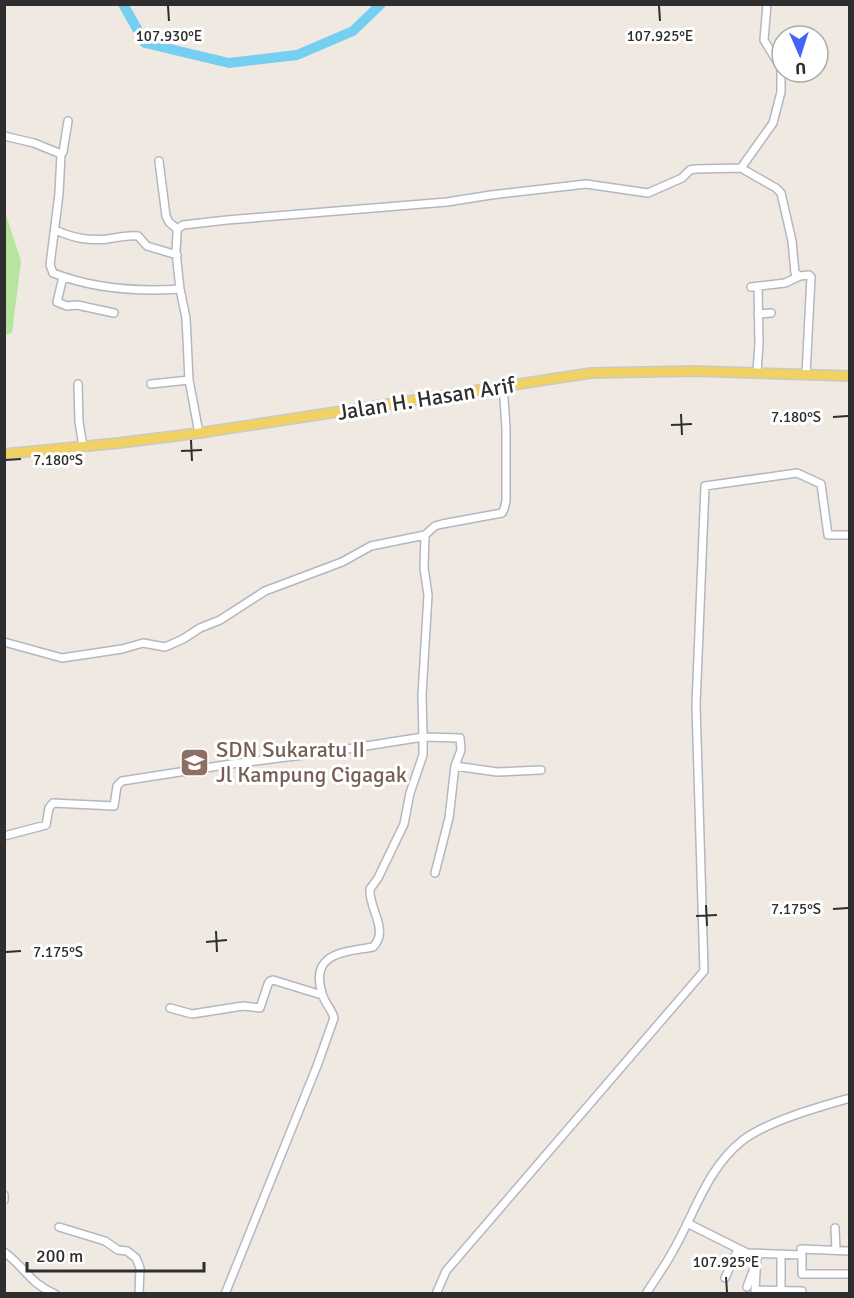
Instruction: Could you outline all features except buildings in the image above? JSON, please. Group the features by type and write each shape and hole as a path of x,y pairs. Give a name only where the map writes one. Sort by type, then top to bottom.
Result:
{"main road":[{"name":"Jalan H. Hasan Arif","path":"4,454 199,433 503,385 603,372 757,372 849,375"}],"street":[{"path":"741,168 773,123 781,92 781,68 764,40 767,4"},
{"path":"68,121 61,154 50,269 52,273 99,286 133,291 180,289"},
{"path":"4,136 45,147 61,154"},
{"path":"159,161 166,216 177,229 177,255 180,289 186,318 189,380 199,433"},
{"path":"177,229 183,225 201,222 447,202 586,184 648,193 682,178 693,169 741,168 776,188 781,194 792,241 795,273 800,276"},
{"path":"55,230 79,239 138,236 147,246 177,255"},
{"path":"757,372 758,314 754,287 785,283 800,276 809,275 811,277 806,375"},
{"path":"63,277 57,302 67,306 77,305 114,313"},
{"path":"758,314 771,313"},
{"path":"151,384 189,380"},
{"path":"78,384 79,422 83,446"},
{"path":"4,642 63,658 122,649 143,643 165,647 220,620 265,591 342,562 371,546 425,535 441,524 495,516 504,510 506,428 503,385"},
{"path":"436,1293 446,1271 704,971 696,705 705,486 796,473 821,484 828,535 849,535"},
{"path":"225,1293 331,1026 334,1015 322,994 320,975 327,959 346,950 373,948 377,943 379,922 370,901 370,889 378,878 404,824 410,793 423,755 422,695 428,595 424,568 425,535"},
{"path":"4,836 46,825 49,808 53,803 114,806 117,786 122,782 222,765 423,737 460,738 462,750 455,766 449,818 435,873"},
{"path":"455,766 497,772 541,770"},
{"path":"170,1008 192,1014 243,1006 260,1008 268,984 273,980 322,994"},
{"path":"646,1293 673,1251 710,1178 742,1141 756,1132 802,1113 849,1098"},
{"path":"4,1195 4,1200"},
{"path":"687,1223 757,1258 802,1255"},
{"path":"59,1227 105,1240 118,1250 127,1251 136,1258 140,1268 139,1293"},
{"path":"835,1228 836,1250"},
{"path":"725,1278 738,1249"},
{"path":"757,1258 755,1290 802,1292 801,1249 849,1251"},
{"path":"4,1252 13,1258 27,1276 41,1288 55,1293"},
{"path":"781,1255 781,1292"},
{"path":"747,1287 757,1258"},
{"path":"802,1274 849,1274"}],"green space":[{"path":"5,212 21,261 12,333 5,335"}],"waterway":[{"path":"123,4 145,43 229,63 297,55 353,31 381,4"}],"place":[{"name":"SDN Sukaratu II Jl Kampung Cigagak","path":"195,762"}]}
